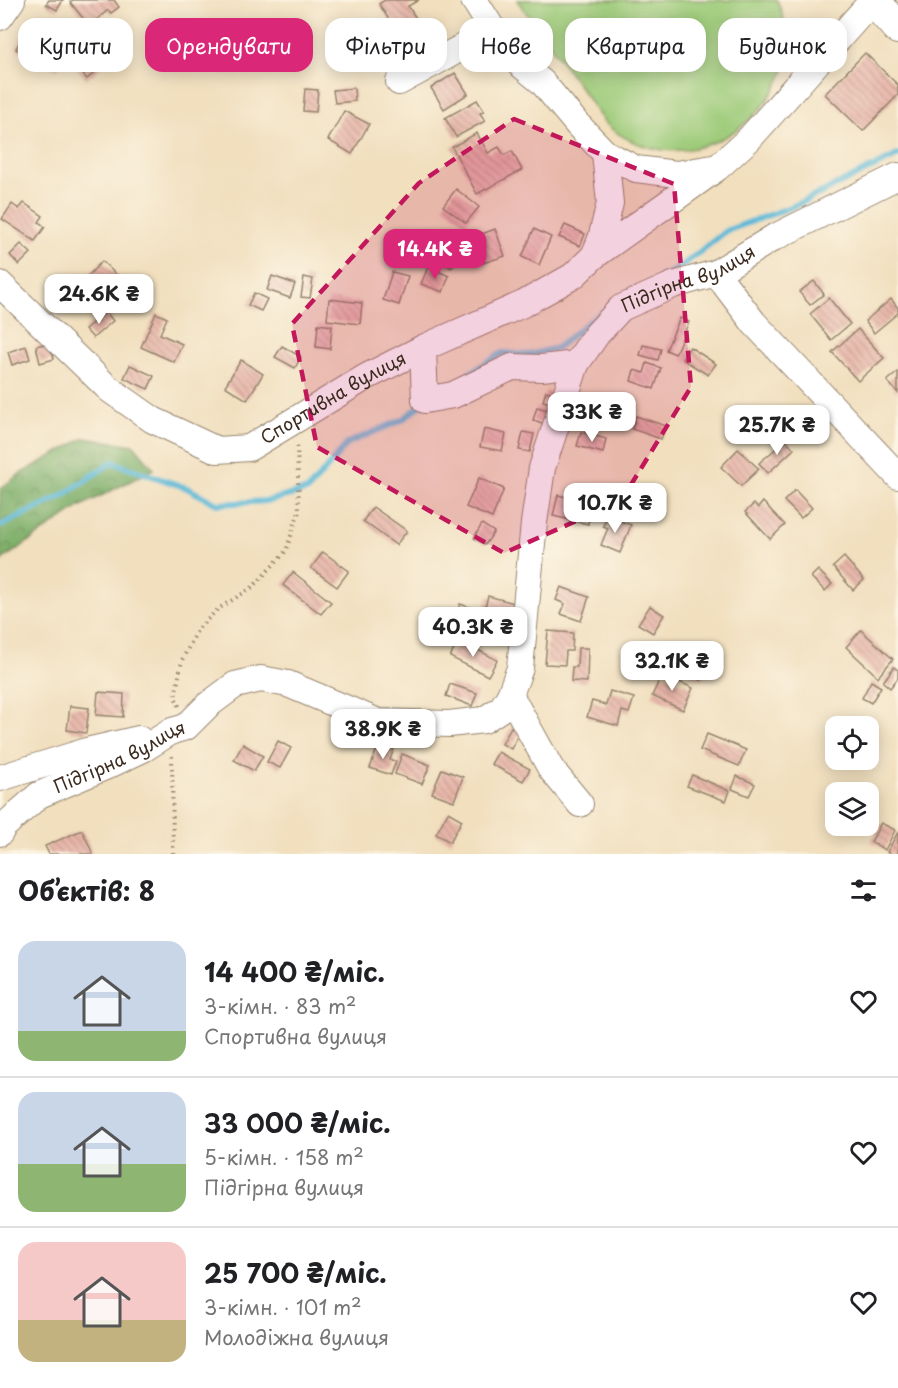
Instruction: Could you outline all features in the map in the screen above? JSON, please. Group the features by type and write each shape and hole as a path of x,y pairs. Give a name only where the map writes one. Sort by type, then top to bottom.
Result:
{"main road":[{"path":"873,0 898,28"}],"street":[{"path":"0,17 12,0"},
{"path":"474,0 486,18"},
{"name":"Спортивна вулиця","path":"0,284 109,388 153,420 217,450 249,448 346,388 423,348 524,304 573,276 594,256 717,168 749,138 873,0"},
{"path":"399,82 459,49"},
{"path":"530,72 542,82 604,153 636,169 676,174 717,168"},
{"name":"Спортивна вулиця","path":"594,256 601,239 610,202 604,153"},
{"name":"Підгірна вулиця","path":"0,833 3,827 39,795 146,748 179,729 235,686 261,680 288,684 378,722 449,724 484,720 502,708 510,695 520,668 534,523 543,468 576,363 597,334 621,308 673,285 716,273 773,238 898,176"},
{"path":"716,273 754,323 898,476"},
{"path":"423,348 425,400 453,395 512,368 542,368 576,363"},
{"path":"510,695 551,769 580,804"},
{"path":"0,778 87,751 179,729"}],"path":[{"path":"173,854 179,729 175,697 182,660 198,629 218,609 253,587 286,551 299,511 298,446"}],"highlighted area":[{"path":"514,119 674,184 691,387 621,501 504,553 317,447 292,324 419,183"}],"green space":[{"path":"517,0 777,0 783,18 718,18 718,72 783,72 776,88 759,110 739,128 715,142 690,149 664,150 637,143 608,126 569,72 706,72 706,18 565,18 565,67 553,50 553,18 530,18"},
{"path":"84,438 134,445 154,469 79,507 0,561 0,489 20,474"}],"building":[{"path":"49,0 63,0 57,10 46,4"},
{"path":"73,0 114,0 119,7 111,13 108,10 98,18 83,18 70,2"},
{"path":"385,0 419,0 408,6 416,18 388,18 379,4"},
{"path":"865,53 898,85 898,95 863,131 825,94"},
{"path":"81,72 95,72 87,79"},
{"path":"455,73 468,94 444,109 431,88"},
{"path":"354,88 355,101 335,103 333,90"},
{"path":"305,89 318,90 316,112 303,111"},
{"path":"477,100 484,111 480,113 485,121 456,137 445,118"},
{"path":"344,111 369,124 352,154 328,140"},
{"path":"477,133 488,153 499,147 504,155 512,151 522,170 477,194 452,147"},
{"path":"456,189 479,207 466,223 443,206"},
{"path":"24,203 43,216 39,222 45,227 35,241 2,219 12,204 19,209"},
{"path":"565,225 585,234 580,246 559,237"},
{"path":"495,229 505,256 483,263 474,237"},
{"path":"534,229 551,237 539,265 522,257"},
{"path":"21,244 31,253 19,265 10,255"},
{"path":"445,249 458,262 451,268 438,256"},
{"path":"102,261 127,285 111,301 87,277"},
{"path":"428,267 449,276 443,292 421,284"},
{"path":"392,272 408,276 399,305 383,300"},
{"path":"272,276 295,284 290,298 267,290"},
{"path":"304,277 313,279 310,298 301,297"},
{"path":"814,281 824,294 810,305 799,292"},
{"path":"254,293 267,299 261,311 248,305"},
{"path":"829,298 850,324 831,340 810,314"},
{"path":"329,299 362,303 360,324 327,320"},
{"path":"891,299 898,308 898,313 874,333 865,321"},
{"path":"106,312 113,321 93,338 85,329"},
{"path":"156,313 167,318 160,334 182,344 174,362 141,347"},
{"path":"680,318 689,322 675,354 666,350"},
{"path":"318,324 332,326 330,349 316,347"},
{"path":"858,329 884,358 858,381 832,352"},
{"path":"50,343 54,359 40,363 36,346"},
{"path":"643,345 661,349 658,360 640,355"},
{"path":"26,346 30,359 12,365 8,352"},
{"path":"282,346 301,357 295,368 275,357"},
{"path":"690,347 716,364 708,375 682,359"},
{"path":"241,360 263,374 247,400 225,386"},
{"path":"647,363 661,368 654,389 631,381 634,370 644,373"},
{"path":"130,365 154,376 148,389 124,378"},
{"path":"898,372 898,393 887,381"},
{"path":"546,391 561,395 558,405 543,401"},
{"path":"537,407 555,412 551,426 533,420"},
{"path":"636,416 666,426 661,439 632,429"},
{"path":"484,429 506,434 502,451 480,447"},
{"path":"523,432 534,434 530,452 519,450"},
{"path":"581,432 606,439 603,453 577,446"},
{"path":"786,440 794,449 768,473 759,463"},
{"path":"738,449 759,469 741,486 721,467"},
{"path":"479,478 504,489 492,518 466,507"},
{"path":"795,490 812,508 801,518 784,501"},
{"path":"614,493 639,501 635,516 610,508"},
{"path":"558,495 592,503 588,524 553,516"},
{"path":"763,502 785,525 770,539 745,512 754,504 758,508"},
{"path":"373,507 407,531 396,545 363,521"},
{"path":"607,516 631,525 620,553 601,545 608,528 603,526"},
{"path":"482,524 494,532 485,545 474,538"},
{"path":"323,552 349,571 337,587 311,568"},
{"path":"844,557 864,580 853,590 833,567"},
{"path":"818,570 832,584 825,591 811,577"},
{"path":"293,572 331,602 321,614 283,585"},
{"path":"561,587 589,597 581,621 561,614 565,604 556,600"},
{"path":"488,596 518,604 513,622 483,614"},
{"path":"460,604 479,610 473,629 454,623"},
{"path":"650,606 664,615 653,633 638,624"},
{"path":"861,630 893,659 878,677 846,647"},
{"path":"548,631 573,633 572,651 566,651 565,665 545,664"},
{"path":"459,640 497,660 488,676 450,657"},
{"path":"578,648 588,648 587,682 571,681 572,667 577,667"},
{"path":"688,657 708,669 701,680 682,668"},
{"path":"894,667 898,670 898,678 890,688 883,682"},
{"path":"662,674 693,688 683,710 652,696"},
{"path":"871,681 881,687 871,703 862,698"},
{"path":"450,684 477,693 472,706 446,696"},
{"path":"610,691 634,698 629,713 622,711 618,726 587,717 592,701 606,705"},
{"path":"98,692 124,694 123,717 96,715"},
{"path":"70,706 89,708 86,733 67,730"},
{"path":"511,727 520,731 511,749 502,744"},
{"path":"707,734 746,750 739,766 700,750"},
{"path":"278,741 291,748 280,768 267,762"},
{"path":"379,743 394,749 390,760 396,761 391,775 370,768"},
{"path":"243,744 263,756 254,771 234,760"},
{"path":"498,752 530,769 523,781 491,764"},
{"path":"402,754 430,765 422,784 395,774"},
{"path":"442,769 463,777 454,801 432,793"},
{"path":"692,775 730,791 726,801 687,786"},
{"path":"737,776 755,784 749,796 732,789"},
{"path":"448,812 462,820 450,842 436,834"},
{"path":"881,823 895,830 885,850 871,842 874,836 879,836"},
{"path":"82,830 93,854 49,854 45,846"},
{"path":"898,832 898,854 891,854 887,852"}],"waterway":[{"path":"660,278 683,265 726,231 796,205 898,155"},
{"path":"467,375 502,353 529,355 557,348 604,311"},
{"path":"0,526 64,495 112,462 187,488 217,504 268,501 308,490 348,443 402,420 421,405"}]}
